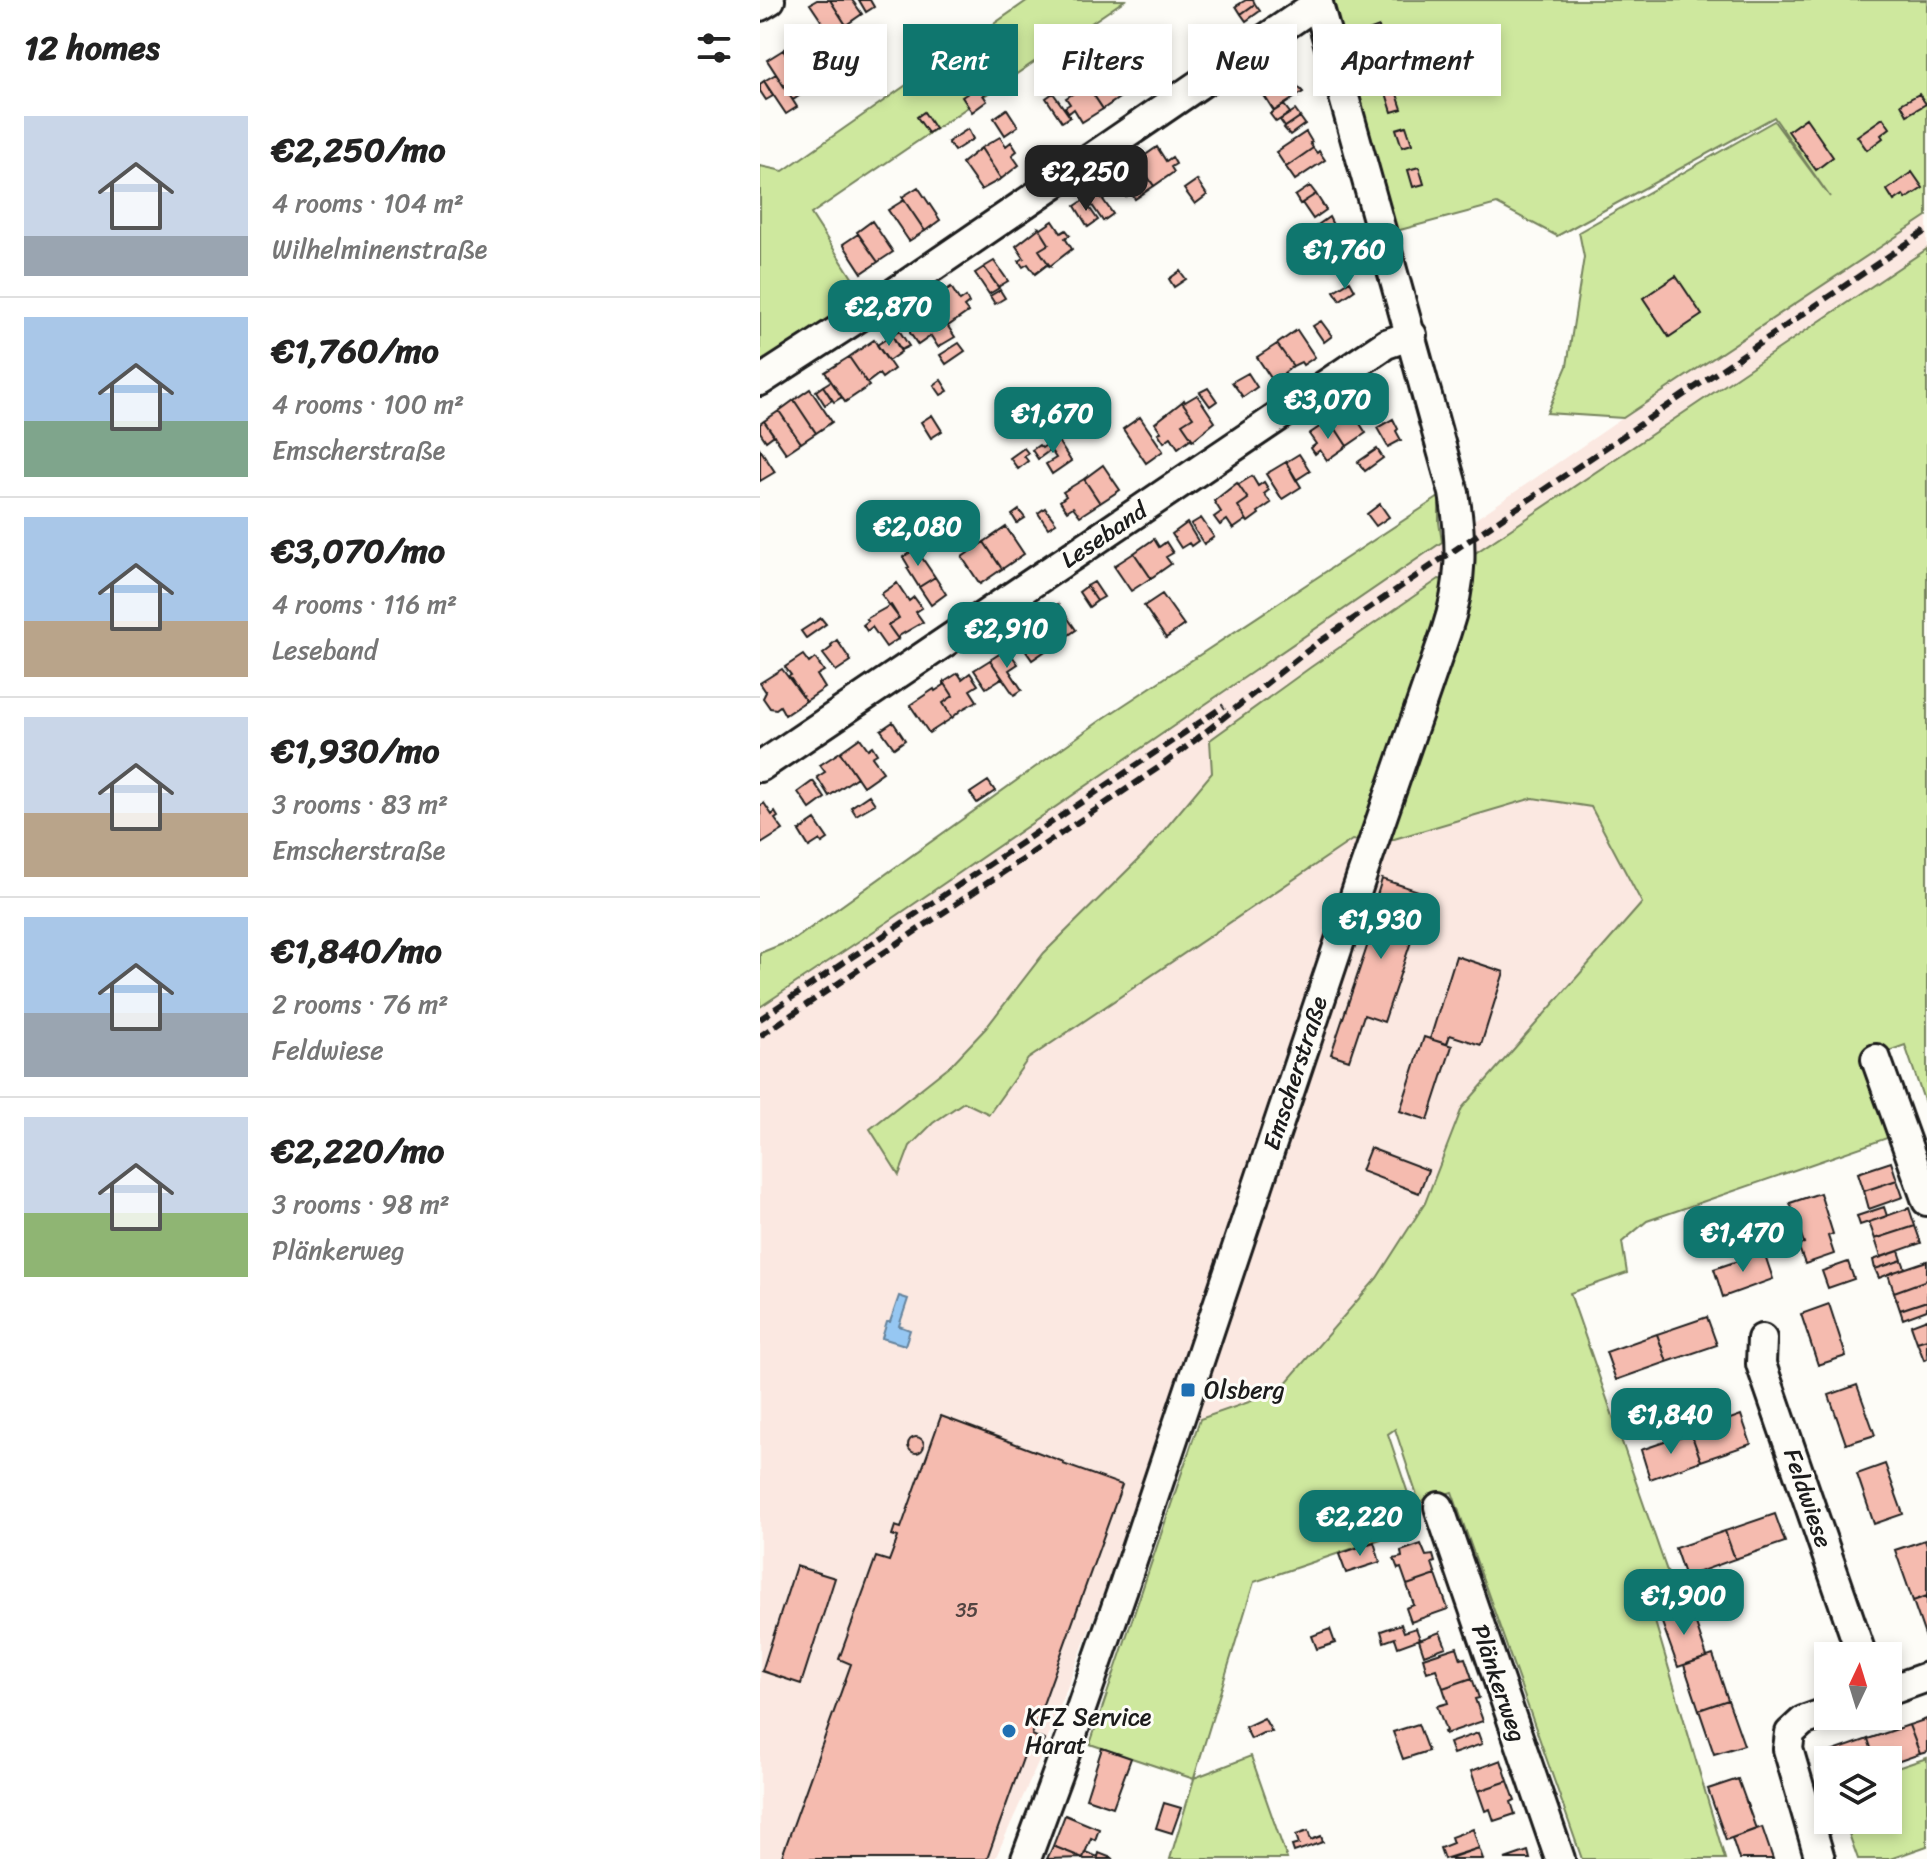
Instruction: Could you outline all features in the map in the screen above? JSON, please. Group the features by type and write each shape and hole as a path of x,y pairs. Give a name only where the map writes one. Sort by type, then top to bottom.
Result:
{"street":[{"path":"760,6 770,0"},
{"path":"760,381 862,315 1318,1"},
{"name":"Emscherstraße","path":"1026,1859 1114,1614 1456,597 1460,562 1458,518 1448,469 1318,1"},
{"name":"Leseband","path":"760,767 1386,344 1412,335"},
{"path":"1876,1059 1927,1201"},
{"name":"Feldwiese","path":"1762,1339 1761,1364 1857,1642"},
{"name":"Plänkerweg","path":"1439,1507 1560,1859"},
{"path":"1902,1686 1927,1677"},
{"path":"1814,1717 1803,1721 1790,1733 1788,1749 1820,1859"}],"shaded area":[{"path":"1927,216 1927,249 1311,667 1212,773 1146,852 1044,953 986,1028 952,1064 870,1129 899,1174 910,1146 933,1123 964,1101 989,1114 1028,1059 1352,840 1384,842 1533,798 1591,807 1642,903 1462,1108 1425,1203 1377,1278 1278,1392 1200,1419 1163,1436 1040,1759 995,1859 760,1859 760,1007 1623,418"}],"green space":[{"path":"1028,0 1125,0 1090,24 1034,24 1034,62 1018,73 1018,24 994,24"},
{"path":"1320,0 1927,0 1927,216 1623,418 1547,413 1567,366 1584,257 1579,232 1774,121 1830,197 1774,117 1557,236 1497,204 1385,234 1347,96 1501,96 1501,24 1327,24"},
{"path":"903,87 903,96 984,96 811,214 871,307 760,377 760,166 783,171"},
{"path":"1927,249 1927,1109 1905,1045 1866,1059 1893,1136 1647,1221 1622,1242 1627,1273 1570,1293 1676,1597 1651,1608 1725,1859 1582,1859 1452,1492 1419,1502 1395,1429 1388,1434 1419,1526 1254,1582 1194,1778 1251,1756 1287,1859 1170,1859 1194,1779 1090,1744 1200,1419 1278,1392 1377,1278 1425,1203 1462,1108 1642,903 1591,807 1533,798 1384,842 1465,560"},
{"path":"1439,497 1442,542 760,1007 760,953 795,939 1104,718"},
{"path":"1439,579 1453,581 1365,841 1352,840 1028,1059 989,1114 964,1102 933,1123 910,1146 899,1175 870,1129 952,1064 986,1028 1044,953 1146,852 1212,773 1210,740"},
{"path":"1927,1758 1927,1846 1890,1859 1858,1859 1849,1834 1902,1834 1902,1766"}],"water":[{"path":"899,1296 908,1299 899,1326 910,1330 905,1345 882,1338"}],"building":[{"path":"817,0 830,0 845,24 823,24 810,4"},
{"path":"830,0 852,0 862,14 845,24"},
{"path":"859,0 870,0 874,7 866,12"},
{"path":"1253,0 1255,4 1241,14 1236,6"},
{"path":"1255,4 1260,11 1246,21 1241,14"},
{"path":"784,52 784,86 767,60"},
{"path":"776,74 784,87 784,96 790,96 797,107 786,114 764,81"},
{"path":"764,81 773,96 766,100 760,91 760,84"},
{"path":"1919,94 1926,104 1907,115 1901,104"},
{"path":"984,96 987,101 972,112 962,97"},
{"path":"1055,96 1070,117 1062,122 1046,98"},
{"path":"1094,96 1122,96 1103,109"},
{"path":"1094,96 1103,109 1082,122 1074,109 1069,113 1065,107 1070,104 1066,98"},
{"path":"1266,96 1297,96 1274,111"},
{"path":"1387,96 1398,96 1402,109 1392,112"},
{"path":"1284,105 1290,113 1276,122 1270,114"},
{"path":"1007,109 1018,126 1005,135 994,118"},
{"path":"1295,110 1300,117 1285,127 1280,120"},
{"path":"924,112 935,129 928,133 917,117"},
{"path":"1300,117 1305,124 1290,135 1284,128"},
{"path":"1806,118 1833,157 1816,170 1788,131"},
{"path":"1883,118 1890,128 1867,150 1857,136"},
{"path":"1406,126 1412,144 1402,147 1396,129"},
{"path":"968,129 973,139 954,151 948,142"},
{"path":"1306,132 1313,148 1286,167 1276,152"},
{"path":"1000,137 1006,146 1011,142 1017,151 1012,155 1019,165 1001,179 981,148"},
{"path":"1157,147 1166,161 1172,157 1176,164 1171,167 1174,172 1154,186 1137,161"},
{"path":"981,148 1001,179 981,190 962,163"},
{"path":"1313,148 1325,160 1295,180 1286,167"},
{"path":"1137,161 1154,186 1135,199 1131,193 1126,197 1121,190 1127,187 1118,174"},
{"path":"1419,167 1424,184 1413,187 1408,170"},
{"path":"1912,172 1923,188 1906,199 1903,195 1894,201 1887,190"},
{"path":"1197,180 1207,195 1195,204 1184,189"},
{"path":"1310,186 1316,194 1300,204 1295,196"},
{"path":"918,187 940,220 925,231 902,197"},
{"path":"1097,191 1113,214 1103,221 1087,198"},
{"path":"1316,194 1326,210 1313,219 1302,203"},
{"path":"904,200 925,231 909,241 888,210"},
{"path":"1084,200 1098,220 1088,227 1075,206"},
{"path":"1329,217 1337,233 1310,251 1301,237"},
{"path":"872,221 893,252 878,262 857,232"},
{"path":"1053,221 1061,233 1066,230 1070,235 1065,238 1072,249 1050,266 1039,250 1049,244 1039,228"},
{"path":"1039,228 1049,244 1039,250 1050,266 1035,274 1028,264 1023,267 1019,261 1024,258 1016,246"},
{"path":"1337,233 1348,247 1320,266 1310,251"},
{"path":"858,234 878,262 862,273 843,244"},
{"path":"994,261 1008,281 998,287 984,267"},
{"path":"984,267 999,288 989,294 975,273"},
{"path":"1180,271 1186,279 1174,287 1169,279"},
{"path":"1676,276 1702,315 1669,337 1643,298"},
{"path":"1350,281 1355,290 1340,300 1334,291"},
{"path":"951,287 960,301 966,297 969,303 964,307 968,312 948,326 931,301"},
{"path":"1000,290 1005,298 995,304 990,296"},
{"path":"931,301 955,337 938,347 931,336 918,345 910,333 911,325 916,322 911,314"},
{"path":"1321,321 1332,336 1324,342 1313,326"},
{"path":"899,330 909,346 901,350 892,335"},
{"path":"1297,330 1315,357 1303,365 1301,362 1293,366 1277,344"},
{"path":"892,335 901,352 888,361 877,345"},
{"path":"874,340 894,369 882,378 879,374 867,383 849,357"},
{"path":"959,343 965,351 946,364 940,355"},
{"path":"1277,344 1293,366 1275,384 1257,357"},
{"path":"849,357 869,386 845,402 825,372"},
{"path":"1248,373 1257,387 1243,397 1232,382"},
{"path":"941,380 948,391 941,395 934,385"},
{"path":"831,381 842,397 834,402 823,386"},
{"path":"823,386 832,400 825,405 816,391"},
{"path":"1208,388 1217,401 1210,406 1200,392"},
{"path":"810,389 832,422 816,433 794,400"},
{"path":"1197,395 1215,422 1193,440 1182,424 1193,417 1182,402"},
{"path":"794,400 816,433 801,443 779,411"},
{"path":"1182,402 1193,417 1182,424 1193,440 1178,448 1171,437 1164,442 1155,423"},
{"path":"1349,407 1366,433 1347,446 1332,423 1340,418 1338,414"},
{"path":"779,411 801,443 786,453 764,421"},
{"path":"932,415 942,431 931,438 921,422"},
{"path":"1140,417 1163,451 1146,463 1123,429"},
{"path":"1393,419 1401,440 1388,447 1377,428"},
{"path":"764,421 774,435 766,441 760,432 760,424"},
{"path":"1332,423 1347,446 1327,460 1320,450 1315,454 1311,448 1316,444 1309,434"},
{"path":"1056,438 1071,461 1052,474 1046,464 1056,458 1052,452 1038,459 1032,450 1039,445 1042,448"},
{"path":"1024,448 1028,461 1018,469 1010,458"},
{"path":"760,449 775,472 760,481"},
{"path":"1377,449 1383,458 1365,471 1358,462"},
{"path":"1299,454 1310,471 1296,480 1286,462"},
{"path":"1286,462 1301,487 1282,499 1266,474"},
{"path":"1103,465 1120,490 1100,503 1084,479"},
{"path":"1252,476 1258,486 1264,482 1269,490 1264,494 1271,503 1248,522 1238,506 1248,499 1237,483"},
{"path":"1084,479 1100,503 1080,516 1073,507 1067,511 1060,501 1066,496 1063,492"},
{"path":"1237,483 1248,499 1238,506 1248,522 1246,520 1233,529 1227,520 1220,525 1214,517 1221,512 1214,501"},
{"path":"1380,504 1389,517 1376,526 1367,514"},
{"path":"1045,508 1056,523 1048,528 1038,513"},
{"path":"1019,510 1025,518 1017,523 1012,515"},
{"path":"1201,518 1214,537 1204,544 1191,524"},
{"path":"1187,523 1198,541 1181,548 1172,534"},
{"path":"1006,527 1024,554 1002,569 984,542"},
{"path":"1154,539 1159,547 1166,542 1173,553 1166,557 1171,564 1151,578 1134,553"},
{"path":"984,542 1002,569 980,584 962,557"},
{"path":"916,549 935,577 919,587 903,557"},
{"path":"1134,553 1151,578 1131,591 1114,566"},
{"path":"935,577 946,594 931,605 919,587"},
{"path":"1094,582 1104,597 1097,601 1087,586"},
{"path":"897,583 909,601 914,597 922,608 916,612 923,622 898,639 888,625 899,618 881,594"},
{"path":"1087,586 1097,601 1089,607 1079,592"},
{"path":"1162,594 1184,625 1166,638 1144,606"},
{"path":"1058,604 1076,630 1054,645 1036,619"},
{"path":"891,605 899,618 888,625 898,639 886,647 872,627 867,631 863,625 868,621 866,619"},
{"path":"821,618 826,624 806,638 801,631"},
{"path":"1036,619 1054,645 1032,660 1014,634"},
{"path":"837,640 851,661 836,671 823,654"},
{"path":"1007,649 1018,664 1009,670 1022,690 1014,695 990,660"},
{"path":"803,655 809,663 815,658 824,671 817,675 825,688 806,701 785,667"},
{"path":"990,660 1002,678 986,688 974,670"},
{"path":"782,669 806,701 785,715 780,706 770,708 763,698 766,692 760,683"},
{"path":"958,673 962,679 970,673 978,685 970,690 977,701 952,718 943,703 953,696 944,682"},
{"path":"944,682 953,696 943,703 952,718 929,733 910,705 944,685"},
{"path":"893,722 905,740 894,748 881,730"},
{"path":"860,738 868,749 872,746 877,754 872,757 883,772 863,786 840,752"},
{"path":"840,752 857,777 829,796 817,777 825,772 820,765"},
{"path":"813,781 825,798 810,809 798,792"},
{"path":"988,781 995,791 977,803 970,793"},
{"path":"869,795 875,804 856,815 851,807"},
{"path":"764,803 772,815 775,812 778,817 775,819 783,830 761,844 760,806"},
{"path":"815,820 828,839 809,847 799,831"},
{"path":"1382,879 1427,894 1384,1022 1364,1015 1349,1060 1331,1054 1376,920 1370,918"},
{"path":"1456,956 1504,972 1481,1045 1450,1035 1447,1044 1430,1039"},
{"path":"1424,1037 1452,1046 1428,1120 1400,1111"},
{"path":"1370,1148 1428,1170 1419,1193 1361,1171"},
{"path":"1891,1162 1897,1180 1864,1191 1858,1173"},
{"path":"1897,1180 1903,1197 1869,1209 1864,1191"},
{"path":"1820,1193 1833,1234 1828,1236 1834,1254 1805,1264 1798,1245 1804,1243 1790,1203"},
{"path":"1884,1207 1887,1216 1860,1225 1857,1216"},
{"path":"1909,1208 1915,1226 1875,1239 1869,1222"},
{"path":"1915,1226 1921,1243 1881,1257 1875,1239"},
{"path":"1899,1251 1902,1260 1875,1269 1873,1260"},
{"path":"1764,1252 1773,1279 1723,1297 1714,1269"},
{"path":"1902,1260 1905,1268 1879,1278 1875,1269"},
{"path":"1927,1261 1927,1280 1894,1292 1888,1274"},
{"path":"1848,1262 1854,1279 1828,1288 1822,1271"},
{"path":"1927,1280 1927,1301 1900,1310 1894,1292"},
{"path":"1927,1301 1927,1310 1903,1319 1900,1310"},
{"path":"1829,1304 1846,1356 1818,1365 1801,1314"},
{"path":"1707,1317 1717,1345 1667,1362 1657,1334"},
{"path":"1927,1319 1927,1339 1917,1342 1911,1325"},
{"path":"1657,1334 1667,1362 1616,1380 1606,1352"},
{"path":"1927,1339 1927,1359 1924,1360 1917,1342"},
{"path":"1857,1385 1875,1435 1846,1444 1829,1395"},
{"path":"1741,1415 1751,1444 1701,1461 1691,1433"},
{"path":"941,1416 1122,1485 1032,1735 1044,1740 1039,1755 1026,1750 987,1859 781,1859 851,1664 839,1659 876,1557 889,1561 898,1537 892,1535 895,1526 901,1528"},
{"path":"1691,1433 1701,1461 1650,1479 1641,1450"},
{"path":"916,1437 924,1445 916,1453 908,1445"},
{"path":"1885,1464 1903,1514 1874,1524 1857,1474"},
{"path":"1775,1514 1785,1542 1735,1559 1725,1531"},
{"path":"1725,1531 1735,1559 1685,1577 1675,1548"},
{"path":"1925,1540 1927,1596 1913,1601 1895,1550"},
{"path":"1374,1542 1380,1562 1346,1573 1339,1554"},
{"path":"1421,1544 1426,1556 1433,1555 1436,1575 1407,1585 1394,1559 1402,1557 1401,1551"},
{"path":"796,1566 835,1578 801,1684 762,1671"},
{"path":"1436,1575 1448,1609 1411,1622 1406,1608 1414,1605 1407,1585"},
{"path":"1927,1596 1927,1641 1913,1601"},
{"path":"1690,1606 1707,1657 1678,1667 1660,1617"},
{"path":"1401,1624 1404,1632 1416,1628 1420,1639 1398,1647 1395,1638 1384,1642 1381,1631"},
{"path":"1330,1629 1335,1643 1317,1649 1312,1636"},
{"path":"1440,1632 1446,1647 1424,1655 1419,1640"},
{"path":"1457,1647 1461,1659 1465,1658 1472,1678 1443,1688 1436,1669 1427,1672 1423,1658"},
{"path":"1713,1655 1728,1700 1699,1710 1684,1665"},
{"path":"1472,1678 1483,1721 1445,1734 1437,1706 1448,1703 1443,1688"},
{"path":"1728,1700 1744,1745 1714,1754 1699,1710"},
{"path":"1264,1718 1272,1732 1251,1739 1245,1727"},
{"path":"1927,1719 1927,1752 1920,1754 1909,1725"},
{"path":"1418,1724 1428,1751 1403,1759 1393,1732"},
{"path":"1909,1725 1920,1754 1902,1760 1902,1746 1870,1746 1868,1739 1902,1730"},
{"path":"1478,1733 1482,1744 1453,1754 1449,1743"},
{"path":"1868,1739 1870,1746 1848,1746"},
{"path":"1102,1748 1131,1758 1113,1807 1086,1798"},
{"path":"1501,1760 1508,1781 1478,1791 1471,1771"},
{"path":"1738,1779 1756,1829 1726,1840 1708,1789"},
{"path":"1508,1781 1515,1800 1511,1802 1515,1814 1494,1821 1490,1809 1485,1811 1478,1791"},
{"path":"1164,1803 1181,1808 1172,1833 1156,1828"},
{"path":"1065,1815 1099,1829 1095,1840 1091,1838 1083,1858 1053,1846"},
{"path":"1762,1827 1773,1859 1739,1859 1732,1838"},
{"path":"1473,1829 1479,1848 1444,1859 1440,1848 1453,1843 1451,1837"},
{"path":"1308,1831 1311,1840 1321,1836 1323,1842 1294,1852 1292,1846 1299,1844 1296,1835"},
{"path":"1053,1846 1083,1858 1047,1859"},
{"path":"1479,1848 1483,1859 1447,1859"},
{"path":"1528,1851 1530,1859 1505,1859"},
{"path":"1085,1852 1098,1857 1099,1853 1114,1859 1084,1859"}],"railway":[{"path":"760,1036 1158,768 1319,642 1927,230"},
{"path":"760,1019 1224,706"}],"place":[{"name":"Olsberg","path":"1188,1390"},
{"name":"KFZ Service Harat","path":"1009,1731"}]}
